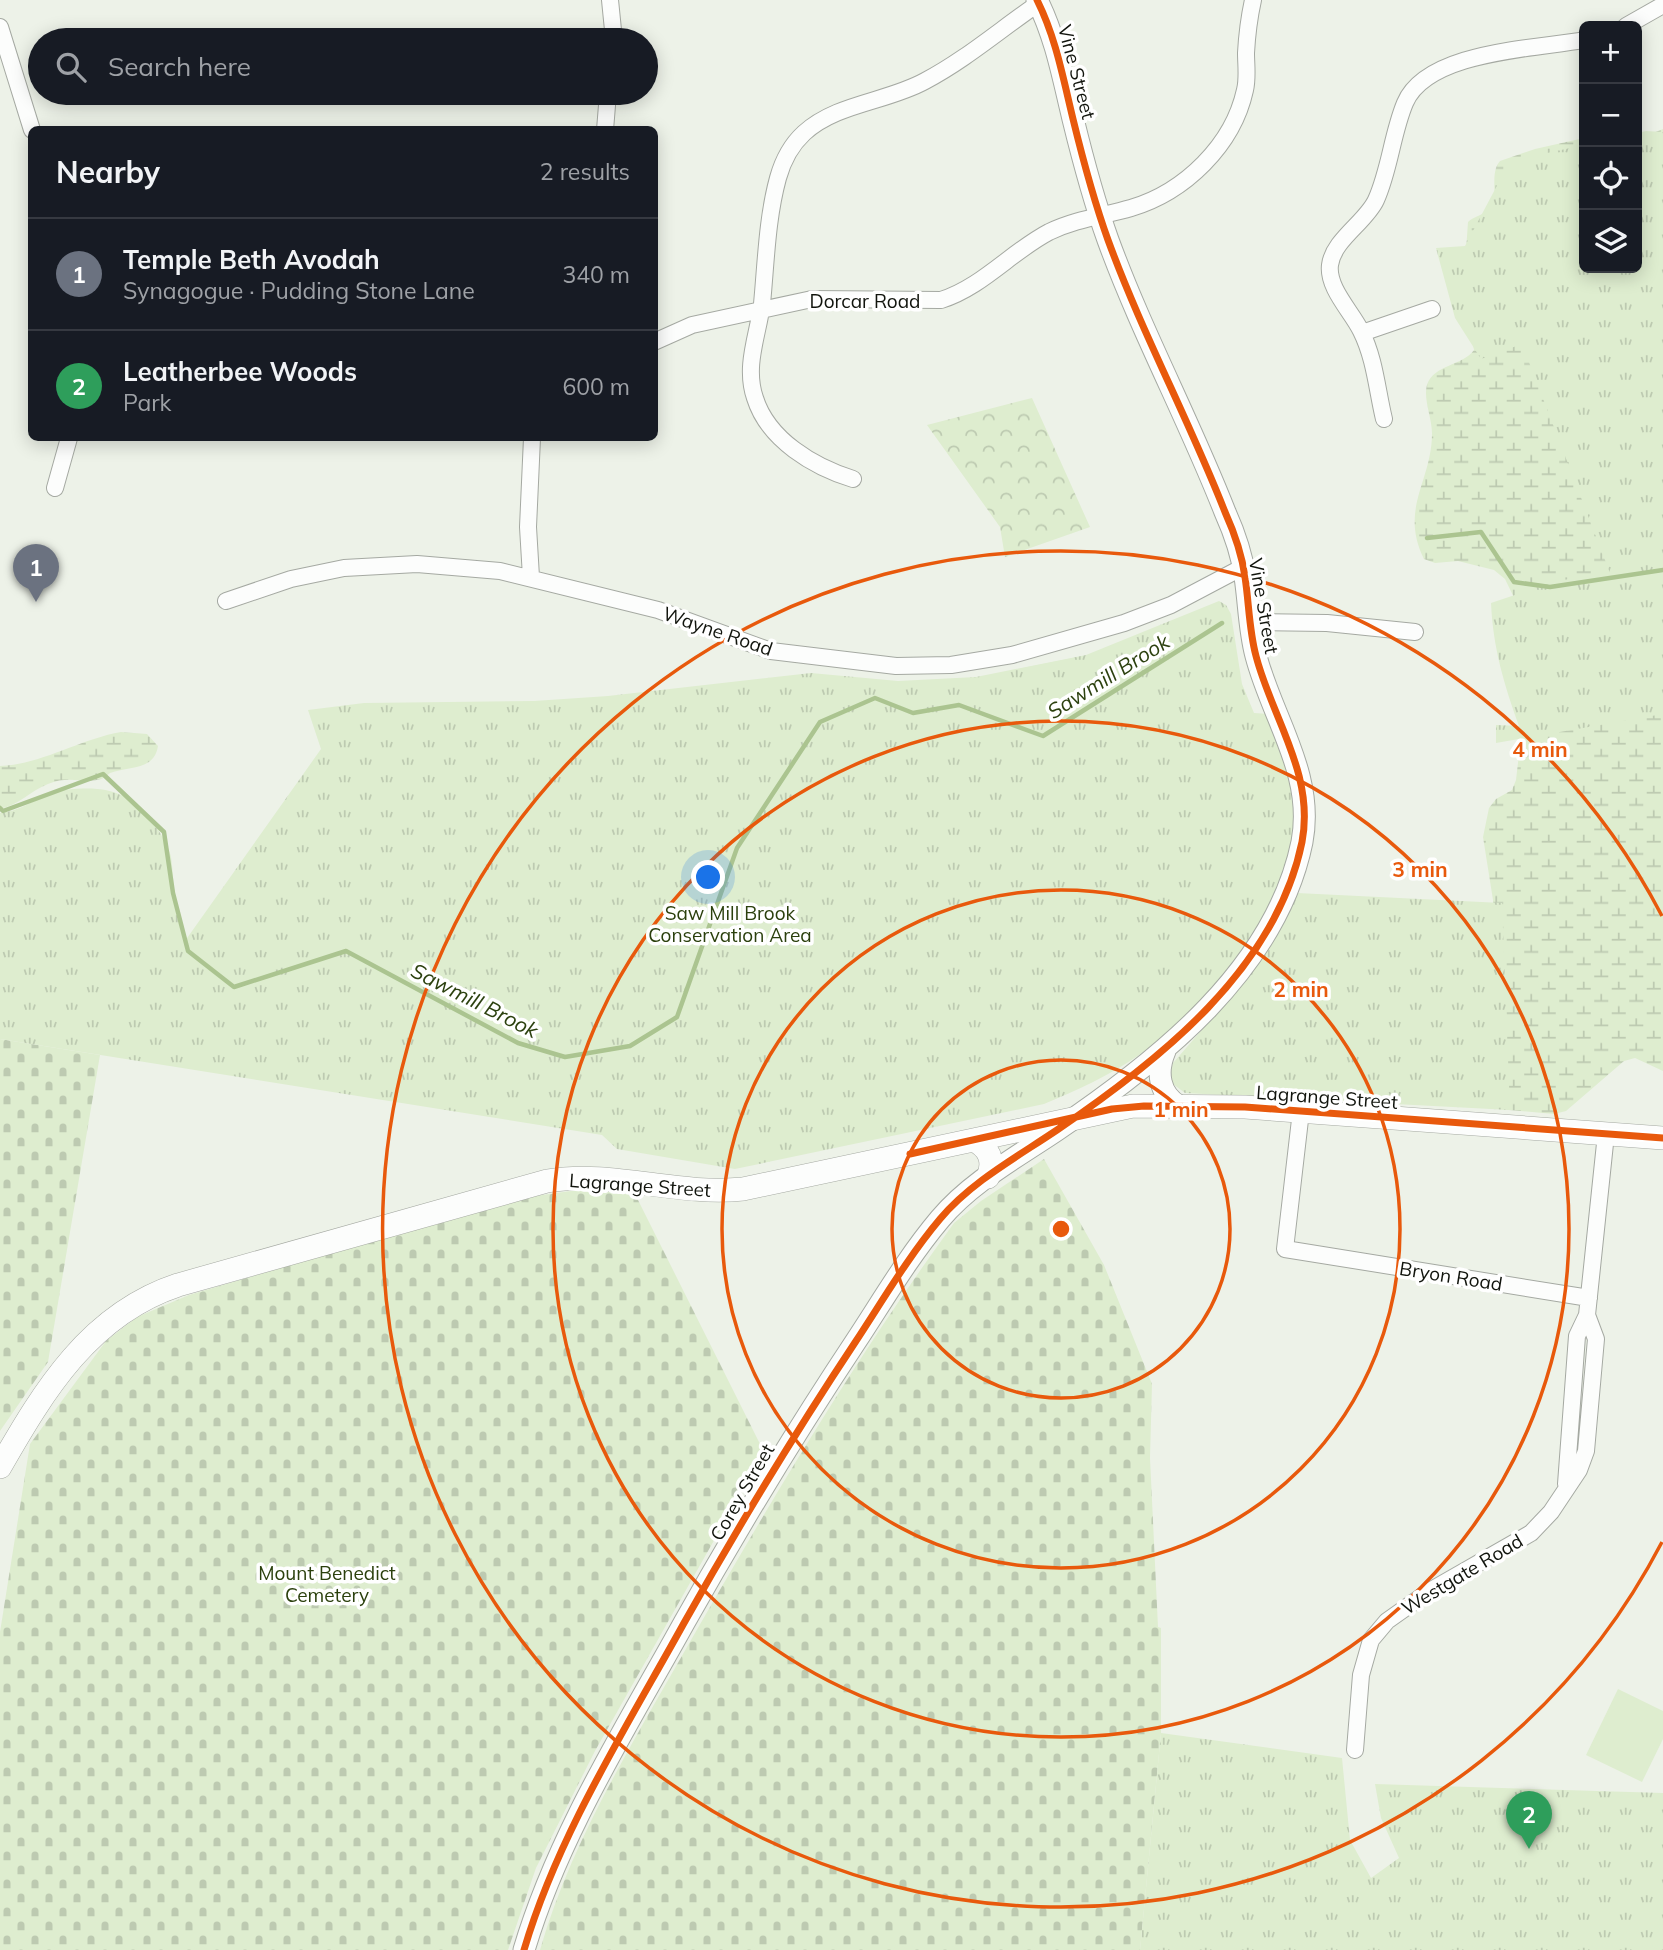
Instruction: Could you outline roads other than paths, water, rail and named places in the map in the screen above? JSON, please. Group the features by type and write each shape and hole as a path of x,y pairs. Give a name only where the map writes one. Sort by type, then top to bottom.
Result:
{"main road":[{"name":"Lagrange Street","path":"0,1467 39,1404 92,1335 131,1305 169,1288 547,1181 593,1178 688,1191 743,1189 1126,1107 1179,1106 1301,1111 1663,1138"},
{"path":"973,1140 984,1146 989,1155 991,1170 988,1177"}],"street":[{"path":"610,0 613,28"},
{"name":"Dorcar Road","path":"658,340 692,324 812,299 941,300 959,294 1046,233 1100,214 1132,207 1167,192 1192,174 1234,125 1246,86 1248,21 1253,0"},
{"path":"853,479 831,472 776,433 763,417 754,397 751,355 761,308 770,222 778,178 789,150 821,120 899,94 926,81 1038,1"},
{"name":"Vine Street","path":"1038,1 1059,57 1100,214 1132,300 1226,514 1243,567 1256,656 1297,766 1304,814 1302,838 1292,873 1274,915 1246,960 1195,1024 1077,1117"},
{"path":"1633,21 1658,4"},
{"path":"0,27 31,126"},
{"path":"1384,419 1370,352 1333,281 1330,264 1338,248 1373,207 1385,179 1405,102 1417,84 1451,64 1579,41"},
{"path":"605,126 607,105"},
{"path":"1362,333 1432,310"},
{"path":"55,488 68,441"},
{"path":"531,577 528,527 532,441"},
{"name":"Wayne Road","path":"226,600 291,579 344,568 417,564 531,577 659,610 771,651 896,666 951,665 1074,640 1171,605 1243,567"},
{"path":"1250,622 1326,623 1415,632"},
{"path":"1164,1051 1160,1068 1162,1085 1170,1100 1179,1106"},
{"name":"Bryon Road","path":"1301,1111 1285,1249 1589,1298"},
{"name":"Corey Street","path":"524,1950 552,1874 608,1762 761,1488 920,1244 955,1203 988,1177 1077,1117"},
{"path":"1589,1298 1606,1133"},
{"name":"Westgate Road","path":"1355,1750 1361,1675 1371,1640 1387,1621 1428,1592 1531,1533 1551,1512 1566,1484 1582,1464 1587,1443 1596,1339 1587,1315 1589,1298"}],"waterway":[{"name":"Sawmill Brook","path":"1427,538 1481,532 1514,582 1550,587 1663,570"},
{"name":"Sawmill Brook","path":"0,808 3,811 103,774 164,832 173,893 188,951 234,987 346,951 518,1043 565,1057 630,1046 677,1017 737,848 820,722 875,698 913,713 959,705 1043,736 1222,623"}],"place":[{"name":"Temple Beth Avodah","path":"36,602"},
{"name":"Leatherbee Woods","path":"1529,1849"}],"park label":[{"name":"Saw Mill Brook Conservation Area","path":"730,924"},
{"name":"Mount Benedict Cemetery","path":"327,1584"}]}
